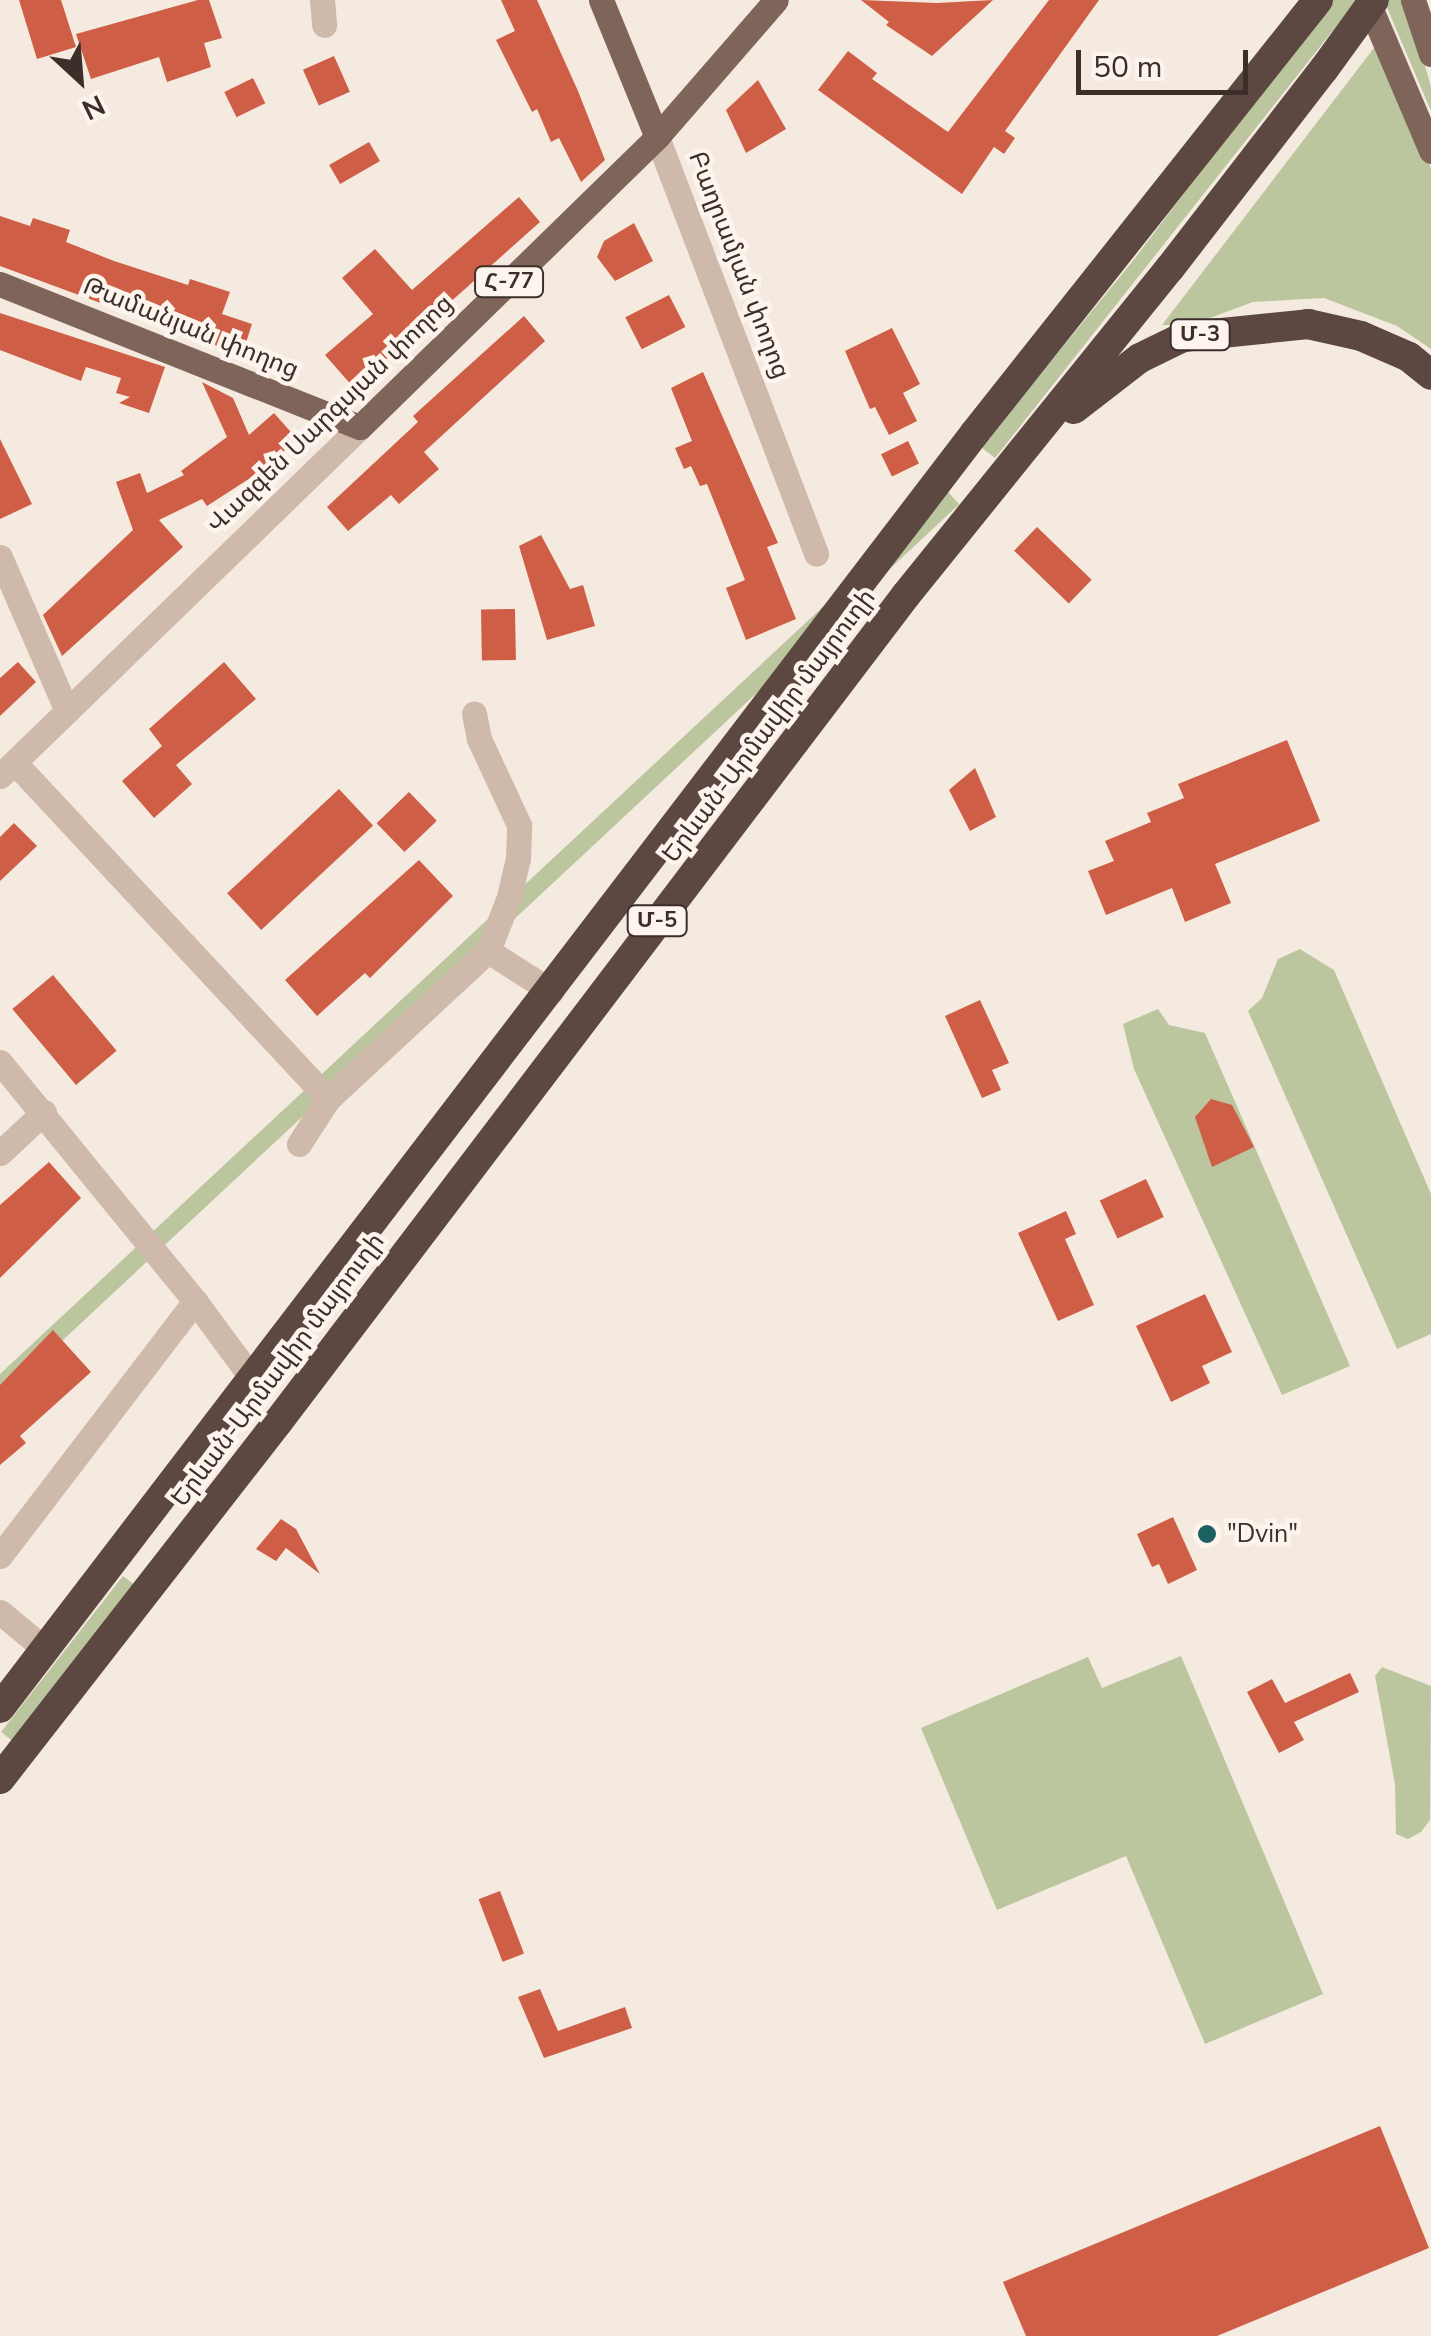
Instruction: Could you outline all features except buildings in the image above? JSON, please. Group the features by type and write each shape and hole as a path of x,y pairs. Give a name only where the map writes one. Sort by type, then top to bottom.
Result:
{"highway":[{"name":"Երևան-Արմավիր մայրուղի","path":"0,1708 254,1381 974,434 1318,0"},
{"name":"Երևան-Արմավիր մայրուղի","path":"0,1780 906,596 1324,69 1371,0"},
{"name":"Մ-3","path":"1004,474 1096,390 1140,358 1183,337 1308,324 1361,336 1409,356 1431,375"},
{"path":"974,434 971,464 988,478 1004,474"},
{"path":"127,1545 162,1573"}],"main road":[{"name":"Բաղրամյան փողոց","path":"601,0 658,137"},
{"name":"Վազգեն Սարգսյան փողոց","path":"360,427 658,137 776,0"},
{"path":"1371,0 1431,150"},
{"path":"1414,0 1431,54"},
{"name":"Թամանյան փողոց","path":"0,284 360,427"}],"street":[{"name":"Բաղրամյան փողոց","path":"658,137 816,554"},
{"name":"Վազգեն Սարգսյան փողոց","path":"7,770 360,427"},
{"path":"0,557 67,710"},
{"path":"299,1144 328,1099 488,951 509,897 518,859 519,825 479,739 474,713"},
{"path":"7,770 328,1099"},
{"path":"488,951 551,991"},
{"path":"0,1062 196,1301 254,1381"},
{"path":"0,1153 44,1112"},
{"path":"0,1556 196,1301"},
{"path":"0,1612 46,1650"}],"green space":[{"path":"1331,0 1357,0 995,458 981,447 1132,262"},
{"path":"1401,0 1418,41 1431,87 1431,111 1385,3"},
{"path":"1377,44 1431,168 1431,349 1397,326 1324,298 1253,302 1191,325 1162,325"},
{"path":"947,491 959,504 2,1397 0,1374"},
{"path":"1300,949 1334,970 1431,1194 1431,1334 1397,1349 1248,1011 1262,998 1278,959"},
{"path":"1158,1009 1169,1025 1205,1033 1350,1366 1282,1395 1134,1069 1123,1024"},
{"path":"123,1576 136,1586 14,1742 1,1732"},
{"path":"1181,1656 1323,1994 1205,2044 1126,1856 997,1910 921,1728 1088,1657 1102,1688"},
{"path":"1382,1667 1431,1686 1430,1820 1421,1832 1408,1839 1396,1834 1395,1784 1375,1676"}],"place":[{"name":"\"Dvin\"","path":"1207,1534"}]}
